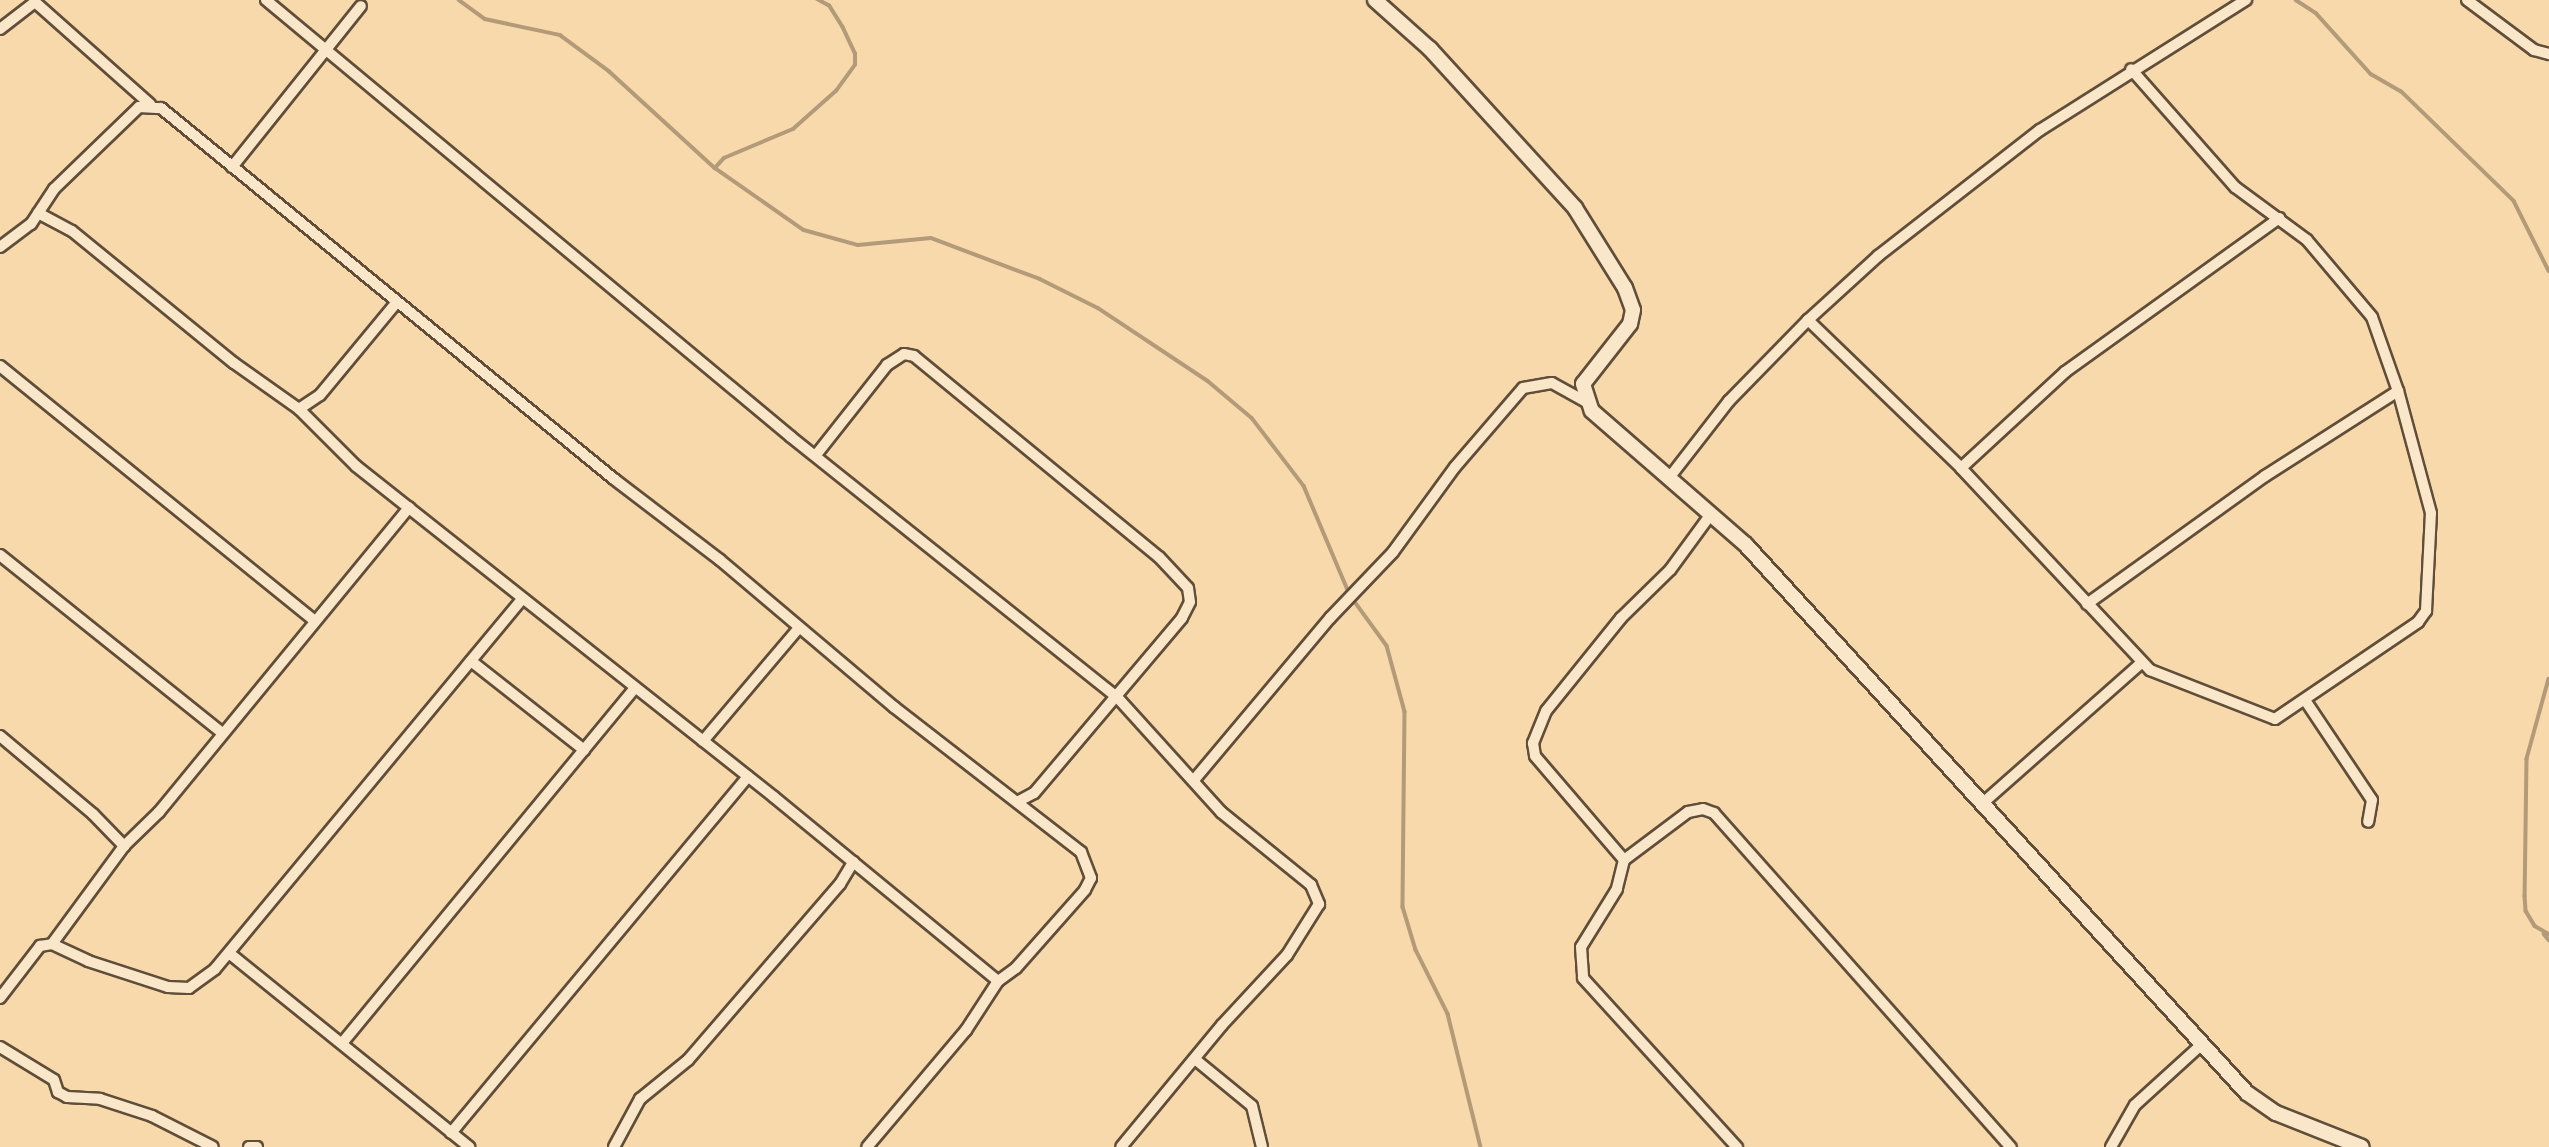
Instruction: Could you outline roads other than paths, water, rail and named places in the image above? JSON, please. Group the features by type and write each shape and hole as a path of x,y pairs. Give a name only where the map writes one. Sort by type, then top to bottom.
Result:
{"street":[{"path":"266,0 328,47 816,455 1118,698 1221,812 1311,885 1319,904 1287,955 1121,1147"},
{"path":"1375,0 1430,49 1575,208 1625,288 1633,310 1630,324 1589,373 1583,384 1586,402"},
{"path":"1669,478 1729,401 1808,320 1878,256 2019,145 2131,69 2246,0"},
{"path":"2467,0 2520,40 2549,54"},
{"path":"0,29 35,2 150,104 232,167 799,628 1081,852 1091,878 1016,968 998,981 966,1030 867,1147"},
{"path":"232,167 361,6"},
{"path":"1808,320 1961,468 2140,664 2269,718 2281,716 2418,622 2426,611 2431,513 2398,391 2372,317 2354,291 2279,218 2235,187 2131,69"},
{"path":"0,247 38,213 54,189 124,120 150,104"},
{"path":"38,213 72,232 234,363 299,409 356,466 748,776 998,981"},
{"path":"1961,468 2064,372 2279,218"},
{"path":"299,409 320,395 397,302"},
{"path":"816,455 895,358 914,356 954,385 1159,557 1188,588 1190,602 1182,618 1118,698 1034,793 1017,802"},
{"path":"0,366 315,621"},
{"path":"1194,780 1329,618 1382,565 1455,467 1523,388 1552,383 1586,402 1746,545 2201,1045 2262,1105 2362,1147"},
{"path":"2087,604 2265,476 2398,391"},
{"path":"52,944 124,846 159,812 221,732 410,508"},
{"path":"1624,860 1535,756 1536,729 1604,637 1670,570 1711,514"},
{"path":"0,555 221,732"},
{"path":"0,998 40,946 52,944 88,961 168,987 189,988 229,953 522,599"},
{"path":"703,741 799,628"},
{"path":"471,660 584,750"},
{"path":"1983,803 2140,664"},
{"path":"343,1042 635,688"},
{"path":"2305,699 2372,800 2368,822"},
{"path":"0,736 93,814 124,846"},
{"path":"451,1133 748,776"},
{"path":"1737,1147 1583,978 1581,947 1617,889 1624,860 1688,812 1703,809 1714,813 2011,1147"},
{"path":"614,1147 640,1099 688,1060 840,884 853,862"},
{"path":"229,953 343,1042 469,1147"},
{"path":"2111,1147 2134,1105 2201,1045"},
{"path":"0,1047 54,1080 58,1092 67,1097 100,1099 152,1116 213,1147"},
{"path":"1196,1060 1252,1106 1262,1147"},
{"path":"248,1147 257,1147"}],"waterway":[{"path":"459,0 485,19 560,35 609,71 715,168 804,230 858,245 931,238 1040,279 1098,308 1208,381 1252,418 1304,486 1350,595 1387,646 1405,712 1403,907 1416,950 1448,1014 1481,1147"},
{"path":"715,168 724,158 793,129 836,91 855,65 855,54 843,28 829,6 818,0"},
{"path":"2296,0 2316,13 2371,74 2401,91 2514,201 2549,271"},
{"path":"2549,679 2527,759 2525,896 2526,911 2535,926 2549,934"},
{"path":"2544,934 2549,940"}]}
